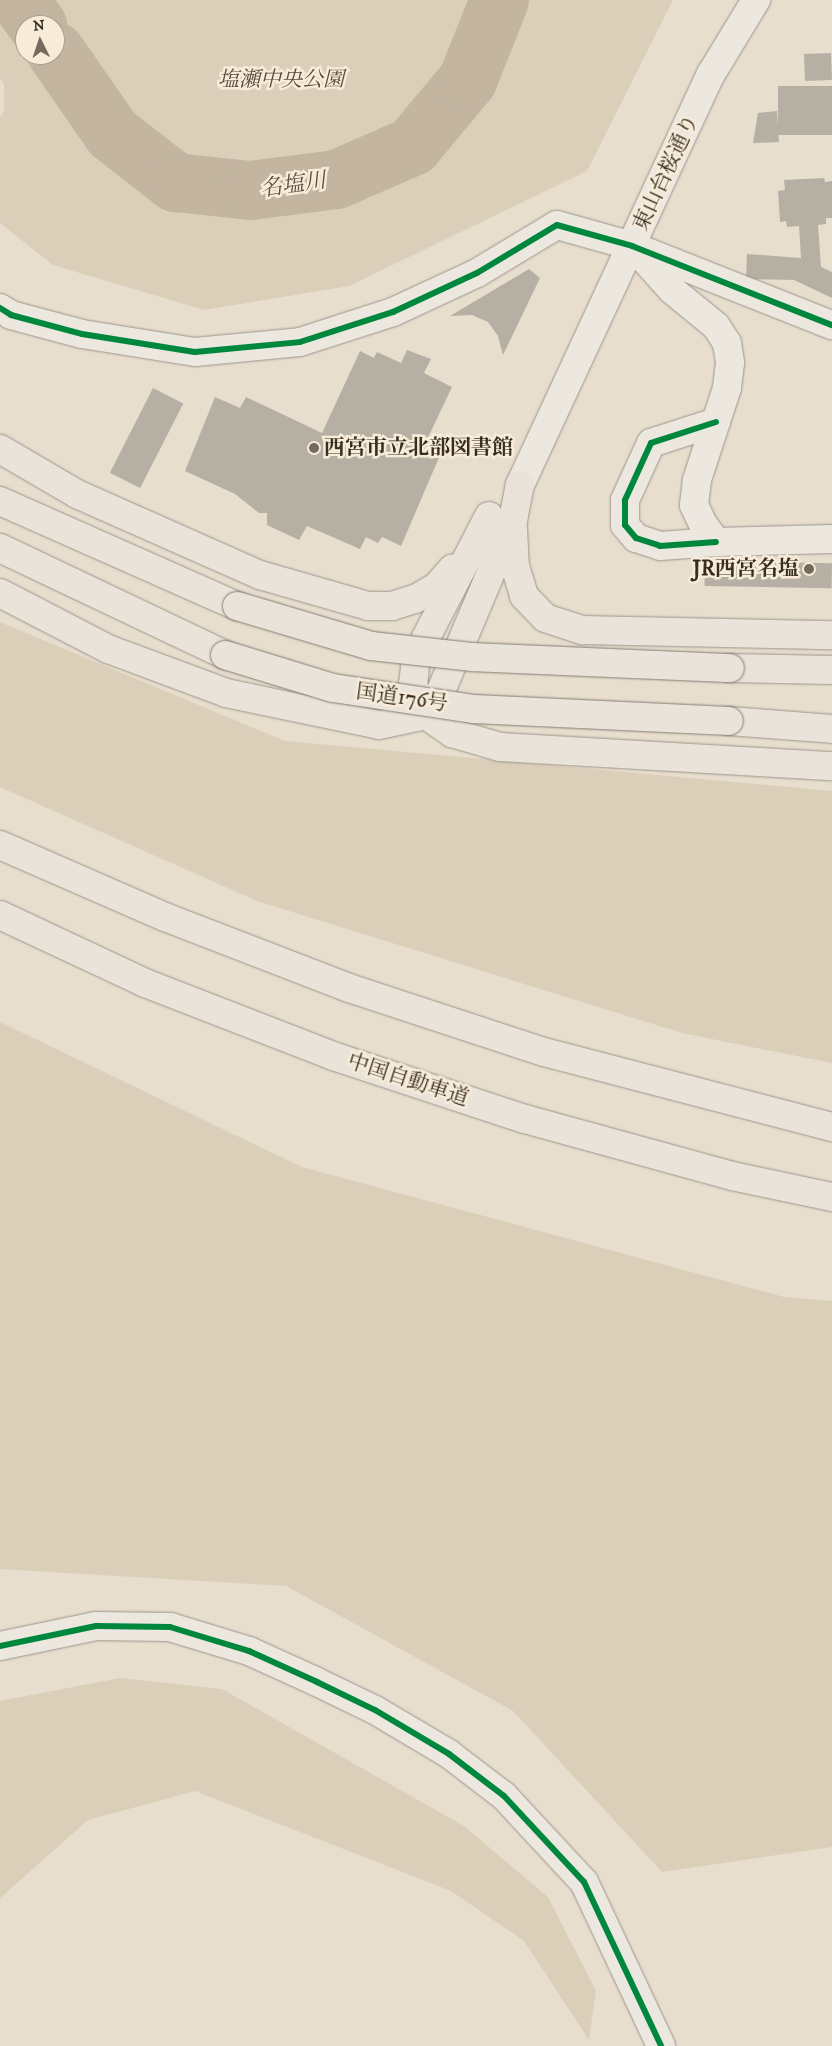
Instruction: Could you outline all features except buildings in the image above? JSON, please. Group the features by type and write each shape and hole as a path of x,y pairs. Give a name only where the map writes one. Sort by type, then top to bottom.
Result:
{"highway":[{"path":"0,449 77,494 260,575 368,606 392,606 415,600 436,587 501,518"},
{"path":"520,485 416,657 413,684 420,708 426,714 452,733 500,747 832,766"},
{"path":"0,501 237,606 371,646 482,658 832,670"},
{"path":"501,518 524,596 546,618 583,630 832,634"},
{"path":"0,593 108,649 226,693 379,725 426,714 442,691 501,518"},
{"name":"国道176号","path":"0,548 225,655 333,688 474,708 729,721 832,729"},
{"path":"0,845 165,917 349,988 544,1052 832,1127"},
{"name":"中国自動車道","path":"0,915 145,982 333,1056 525,1119 732,1176 832,1197"}],"street":[{"name":"東山台桜通り","path":"520,485 711,74 756,0"},
{"path":"0,308 11,315 82,334 194,352 300,342 392,312 477,273 557,225 632,246 832,325"},
{"path":"632,246 672,290 716,326 726,343 729,371 716,422 697,480 694,505 716,542"},
{"path":"716,422 651,443 625,500 625,524 636,538 660,546 716,542 832,539"},
{"path":"0,1646 96,1626 170,1627 249,1651 375,1710 449,1754 504,1796 584,1882 661,2046"}],"green space":[{"name":"塩瀬中央公園","path":"0,0 673,0 587,171 349,286 204,310 53,265 0,223 0,117 4,111 4,84 0,78"},
{"path":"0,622 285,741 832,791 832,1063 682,1033 257,901 0,787"},
{"path":"0,1022 302,1167 784,1297 832,1301 832,1847 662,1872 513,1711 286,1586 0,1569"},
{"path":"120,1678 222,1689 464,1826 548,1897 596,1991 589,2040 524,1941 451,1891 195,1791 88,1820 0,1898 0,1701"}],"waterway":[{"name":"名塩川","path":"19,0 30,15"},
{"name":"名塩川","path":"65,65 112,133 175,182 250,190 336,179 412,146 467,80 499,0"}],"cycle path":[{"path":"0,308 11,315 82,334 195,352 300,342 393,312 477,273 557,225 632,246 832,325"},
{"path":"716,422 651,443 625,500 625,525 636,538 660,546 716,542"},
{"path":"0,1646 96,1626 170,1627 249,1651 375,1710 449,1754 504,1796 584,1882 661,2046"}],"place":[{"name":"西宮市立北部図書館","path":"314,448"},
{"name":"JR西宮名塩","path":"809,569"}]}
